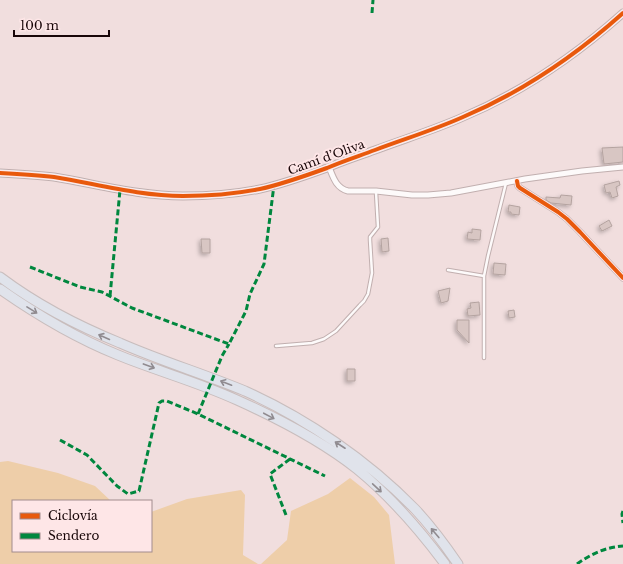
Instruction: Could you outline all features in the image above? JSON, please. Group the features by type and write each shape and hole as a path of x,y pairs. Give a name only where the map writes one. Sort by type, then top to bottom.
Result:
{"highway":[{"path":"0,277 40,304 96,333 245,391 263,399 304,422 350,451 381,476 415,509 444,544 458,564"},
{"path":"0,289 33,312 88,342 118,355 235,399 288,425 337,454 397,506 445,564"}],"street":[{"name":"Camí d’Oliva","path":"0,173 52,177 151,195 208,196 260,189 303,177 463,117 542,76 600,34 623,13"},
{"path":"328,167 338,186 343,190 433,195 463,192 517,181 623,167"},
{"path":"517,181 520,188 558,212 572,224 623,278"}],"lane":[{"path":"484,358 484,276 506,183"},
{"path":"276,346 312,343 324,339 341,327 364,301 368,294 372,273 370,237 378,227 376,191"},
{"path":"448,270 484,276"}],"shaded area":[{"path":"8,461 58,473 95,486 110,500 12,500 12,552 152,552 152,512 187,499 241,490 245,495 243,555 258,564 0,564 0,462"},
{"path":"350,478 374,497 389,515 395,564 261,564 287,540 291,511 328,494"}],"building":[{"path":"623,147 623,162 604,164 602,148"},
{"path":"619,181 620,185 616,187 618,196 612,198 610,192 606,193 604,185"},
{"path":"561,195 572,196 571,205 551,203 546,200 546,197 560,198"},
{"path":"509,205 520,207 519,215 508,212"},
{"path":"609,220 612,226 602,231 599,226"},
{"path":"472,229 481,230 480,240 467,239 468,232 472,233"},
{"path":"388,238 389,251 382,252 381,239"},
{"path":"201,239 210,239 210,253 202,253"},
{"path":"494,263 506,264 505,275 493,274"},
{"path":"450,288 448,301 441,303 438,291"},
{"path":"479,302 480,315 468,316 467,309 471,308 470,303"},
{"path":"514,310 515,317 509,318 508,311"},
{"path":"457,320 469,320 469,343 457,330"},
{"path":"347,369 355,369 355,381 347,381"}],"marked path":[{"path":"372,13 373,0"},
{"path":"30,267 80,287 102,292 132,308 229,344 246,311 250,294 264,264 274,185"},
{"path":"110,296 120,190"},
{"path":"198,414 222,356 229,344"},
{"path":"60,440 87,455 117,486 128,494 139,491 159,403 162,401 167,401 198,414 325,476"},
{"path":"286,515 270,474 290,459"},
{"path":"623,511 623,523"},
{"path":"577,564 599,552 623,546"}],"cycle path":[{"path":"0,173 54,177 134,192 167,195 193,196 222,194 251,191 269,187 327,168 452,122 485,107 547,72 586,44 623,13"},
{"path":"517,181 520,188 567,219 623,278"}]}
